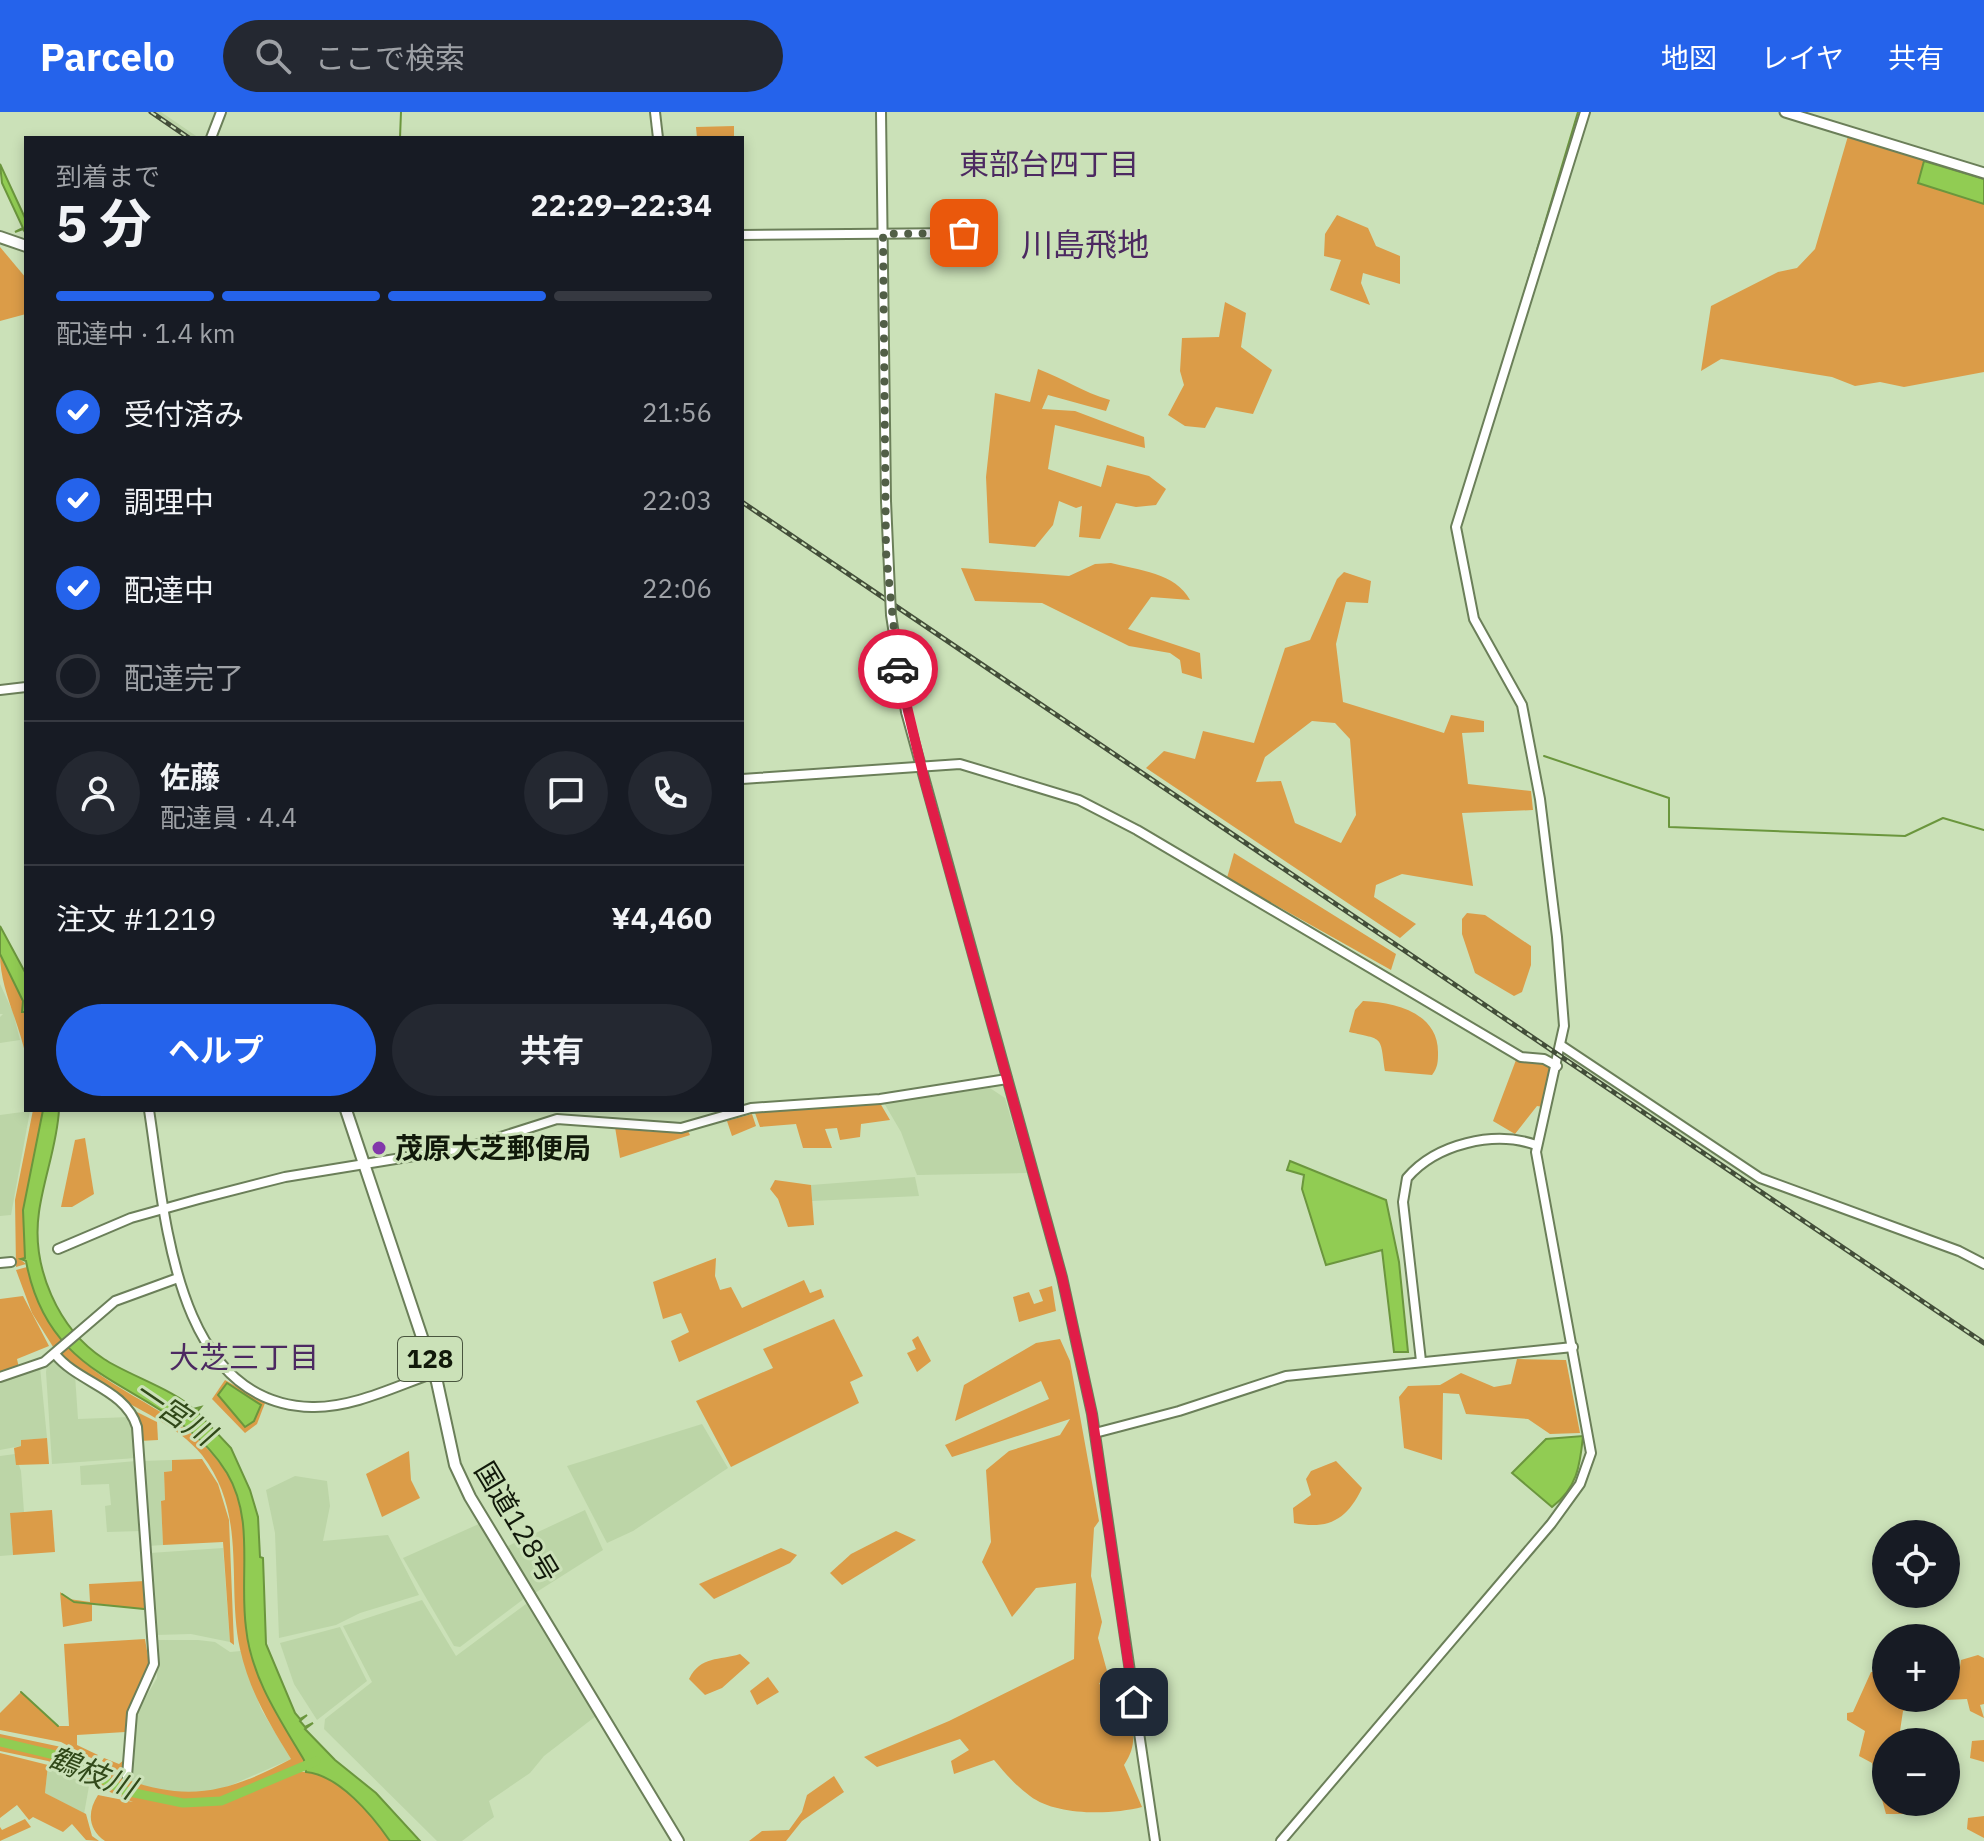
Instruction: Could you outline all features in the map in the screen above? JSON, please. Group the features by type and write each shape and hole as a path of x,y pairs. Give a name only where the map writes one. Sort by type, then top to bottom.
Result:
{"highway":[{"path":"0,237 22,245"},
{"name":"国道128号","path":"347,1112 434,1373 452,1455 470,1497 678,1841"}],"main road":[{"path":"1785,112 1984,173"}],"street":[{"path":"212,136 221,112"},
{"path":"655,112 658,136"},
{"path":"881,112 886,501 891,615 906,712 1062,1277 1095,1433 1155,1841"},
{"path":"1281,1841 1580,1484 1592,1445 1536,1145 1562,1046 1564,1026 1540,799 1522,705 1474,619 1456,527 1585,112"},
{"path":"744,235 964,233"},
{"path":"0,690 24,687"},
{"path":"744,779 960,764 1079,800 1137,830 1521,1057 1544,1059 1557,1066"},
{"path":"1268,921 1271,909"},
{"path":"1562,1046 1760,1178 1959,1251 1984,1264"},
{"path":"744,1110 880,1099 1007,1079"},
{"path":"149,1112 178,1278 215,1359 245,1388 268,1399 296,1406 341,1405 434,1373"},
{"path":"58,1249 131,1218 285,1177 469,1147 557,1119 681,1128 737,1112"},
{"path":"1421,1361 1403,1202 1407,1178 1438,1154 1461,1146 1496,1139 1536,1145"},
{"path":"0,1263 11,1262"},
{"path":"0,1377 44,1362 115,1301 178,1278"},
{"path":"1095,1433 1179,1411 1278,1378 1573,1347"},
{"path":"58,1351 130,1409 137,1427 154,1664 132,1713 127,1776"}],"shaded area":[{"path":"147,112 161,112 196,136 183,136"},
{"path":"734,126 734,136 697,136 696,127"},
{"path":"1848,136 1984,179 1984,372 1904,387 1880,382 1855,386 1832,377 1721,359 1701,371 1711,306 1778,272 1797,268 1815,249"},
{"path":"1337,215 1368,228 1376,246 1400,256 1400,284 1363,273 1361,283 1370,305 1330,290 1341,260 1324,256 1325,234"},
{"path":"0,247 24,276 24,315 0,321"},
{"path":"1225,302 1246,313 1241,347 1272,370 1253,414 1216,407 1205,428 1185,426 1168,415 1184,385 1180,371 1182,338 1219,337"},
{"path":"1038,369 1110,400 1106,411 1048,395 1042,409 1075,411 1144,437 1145,448 1055,425 1048,469 1101,487 1107,465 1149,476 1166,489 1156,505 1136,507 1116,503 1100,539 1079,537 1082,506 1076,508 1059,501 1053,525 1035,547 989,543 986,477 995,393 1030,402"},
{"path":"1111,563 1166,578 1184,591 1190,600 1151,597 1128,629 1200,653 1202,679 1182,673 1180,660 1170,653 1129,646 1042,603 975,601 961,568 1069,576 1095,564"},
{"path":"1344,572 1371,581 1368,603 1346,602 1336,644 1343,702 1444,733 1451,715 1484,721 1484,732 1462,733 1468,784 1531,791 1533,810 1462,813 1473,886 1402,874 1376,885 1374,897 1416,924 1400,938 1146,768 1164,751 1195,759 1203,731 1254,743 1285,648 1310,640 1337,579","holes":["1312,721 1335,723 1350,739 1356,815 1341,843 1295,823 1281,781 1256,782 1265,757"]},
{"path":"1234,853 1396,954 1391,970 1227,878"},
{"path":"1467,913 1485,915 1531,946 1531,965 1522,992 1514,996 1475,973 1462,934 1462,919"},
{"path":"0,954 24,1004 24,1051 3,981"},
{"path":"0,984 13,1012 20,1040 0,1043 0,1017 3,1014 0,1014"},
{"path":"1363,1001 1401,1007 1423,1019 1436,1039 1438,1062 1432,1075 1385,1071 1378,1041 1349,1032 1355,1010"},
{"path":"1535,1059 1553,1068 1543,1107 1537,1106 1515,1134 1493,1121 1516,1060"},
{"path":"990,1088 1005,1098 1027,1173 917,1175 901,1132 884,1103"},
{"path":"880,1103 890,1120 861,1124 860,1137 840,1140 837,1128 825,1129 832,1148 803,1148 796,1124 760,1127 755,1113"},
{"path":"30,1112 11,1215 0,1216 0,1115"},
{"path":"33,1112 43,1112 23,1210 25,1258 21,1260 26,1264 16,1267 15,1200"},
{"path":"752,1114 756,1126 732,1136 727,1121"},
{"path":"615,1127 655,1132 688,1131 690,1135 620,1158"},
{"path":"85,1138 94,1194 72,1207 61,1207 75,1140"},
{"path":"915,1177 919,1196 812,1201 811,1185"},
{"path":"775,1180 811,1185 814,1225 788,1227 778,1199 770,1189"},
{"path":"716,1258 715,1276 720,1290 731,1287 742,1308 804,1280 810,1293 821,1289 824,1297 679,1362 671,1341 689,1332 681,1313 663,1319 653,1282"},
{"path":"27,1267 47,1319 63,1342 55,1350 32,1313 16,1270"},
{"path":"1052,1286 1056,1311 1019,1322 1013,1297 1029,1292 1034,1304 1043,1301 1039,1290"},
{"path":"23,1296 49,1346 17,1359 19,1368 0,1374 0,1299"},
{"path":"834,1319 863,1376 850,1382 859,1403 731,1467 696,1401 773,1368 763,1349"},
{"path":"918,1336 931,1361 917,1372 907,1353 916,1349 912,1340"},
{"path":"1060,1339 1070,1361 1099,1521 1094,1528 1091,1576 1102,1622 1098,1638 1107,1671 1099,1684 1119,1691 1132,1728 1132,1746 1124,1765 1142,1807 1129,1810 1084,1812 1041,1803 1020,1788 994,1760 954,1774 951,1761 969,1750 960,1739 877,1767 864,1757 949,1721 1074,1659 1076,1583 1036,1588 1012,1617 982,1562 991,1542 986,1470 1009,1451 1060,1435 1070,1419 952,1457 945,1445 1049,1399 1041,1381 955,1421 964,1385 1036,1343"},
{"path":"67,1346 107,1379 190,1433 209,1450 226,1472 235,1490 244,1528 245,1608 249,1645 260,1680 304,1760 305,1765 300,1768 233,1794 197,1802 176,1802 124,1790 128,1780 172,1791 212,1790 250,1779 291,1759 261,1706 244,1664 236,1624 231,1525 216,1478 202,1455 181,1435 106,1391 58,1354"},
{"path":"53,1359 75,1375 78,1419 130,1417 136,1458 52,1464 46,1372 47,1365"},
{"path":"1517,1359 1566,1360 1580,1433 1550,1434 1528,1419 1466,1414 1459,1394 1443,1393 1442,1460 1404,1448 1399,1397 1408,1386 1440,1385 1461,1373 1494,1387 1511,1384"},
{"path":"40,1367 47,1438 21,1440 21,1446 0,1450 0,1381"},
{"path":"225,1380 265,1403 257,1424 245,1433 212,1399"},
{"path":"135,1411 157,1422 158,1440 139,1441"},
{"path":"702,1424 728,1468 633,1531 607,1543 567,1466"},
{"path":"47,1438 49,1464 16,1465 14,1448 21,1446 21,1440"},
{"path":"409,1451 411,1480 420,1498 382,1517 366,1474"},
{"path":"15,1454 21,1471 24,1512 10,1513 13,1555 0,1556 0,1456"},
{"path":"202,1459 218,1484 229,1520 234,1645 230,1642 223,1542 163,1545 161,1501 165,1500 164,1472 172,1471 172,1460"},
{"path":"172,1460 172,1471 164,1472 165,1500 161,1501 163,1545 148,1546 141,1461"},
{"path":"136,1461 141,1531 107,1532 105,1506 111,1505 109,1484 81,1485 80,1466"},
{"path":"1336,1461 1362,1488 1350,1508 1327,1523 1294,1523 1293,1508 1311,1495 1306,1479 1311,1471"},
{"path":"295,1476 327,1481 330,1506 323,1541 388,1535 419,1595 360,1613 336,1625 279,1638 275,1533 266,1490"},
{"path":"52,1510 55,1552 13,1555 10,1513"},
{"path":"585,1510 603,1550 535,1593 506,1547"},
{"path":"481,1523 525,1598 460,1647 454,1646 403,1558"},
{"path":"896,1531 916,1540 842,1585 830,1573 851,1554"},
{"path":"223,1548 230,1642 191,1634 156,1635 150,1553"},
{"path":"781,1548 797,1555 790,1563 714,1599 699,1584"},
{"path":"145,1581 148,1610 92,1603 92,1621 63,1627 60,1592 69,1599 90,1602 89,1584"},
{"path":"422,1600 456,1656 530,1601 596,1716 544,1756 530,1773 489,1801 494,1817 462,1841 437,1841 324,1729 325,1719 372,1682 343,1626"},
{"path":"340,1627 367,1681 317,1720 294,1684 280,1643"},
{"path":"145,1639 150,1669 134,1702 127,1765 117,1770 102,1761 104,1758 119,1764 125,1759 125,1732 77,1735 77,1745 98,1755 93,1759 61,1742 0,1730 0,1713 21,1692 58,1726 69,1726 64,1644"},
{"path":"156,1640 215,1642 230,1652 241,1651 261,1709 291,1759 220,1790 186,1794 156,1790 128,1780 133,1774 136,1714 157,1678"},
{"path":"740,1654 750,1663 722,1688 705,1695 689,1679 705,1662"},
{"path":"1978,1655 1984,1658 1984,1704 1980,1705 1984,1718 1970,1711 1967,1699 1960,1699 1961,1660"},
{"path":"1871,1672 1872,1712 1903,1712 1900,1728 1872,1728 1872,1763 1859,1756 1865,1731 1847,1720 1847,1713 1853,1712"},
{"path":"768,1677 779,1692 757,1705 750,1691"},
{"path":"0,1734 66,1748 124,1778 119,1788 61,1755 0,1741"},
{"path":"1984,1740 1984,1762 1970,1758 1972,1741"},
{"path":"0,1743 64,1759 118,1790 116,1795 48,1761 0,1751"},
{"path":"0,1753 48,1765 45,1793 86,1814 92,1836 99,1841 86,1840 72,1824 63,1832 33,1817 29,1820 17,1805 0,1818"},
{"path":"48,1765 89,1786 84,1814 45,1793"},
{"path":"298,1772 325,1777 338,1785 362,1806 390,1841 105,1841 92,1826 92,1808 98,1795 133,1802 121,1797 123,1792 172,1803 213,1802"},
{"path":"834,1776 844,1792 802,1821 786,1841 749,1841 762,1831 789,1830 802,1812 807,1795"},
{"path":"1984,1816 1984,1838 1967,1829 1968,1818"},
{"path":"25,1819 31,1827 0,1841 0,1827 2,1830"}],"water":[{"path":"1924,161 1984,179 1984,204 1918,183"},
{"path":"0,164 24,216 24,231 15,232 23,228 2,183"},
{"path":"0,926 24,970 24,1012 23,1001 0,954"},
{"name":"一宮川","path":"43,1112 59,1112 41,1199 38,1233 39,1254 51,1295 73,1331 88,1346 113,1365 175,1396 193,1409 201,1407 197,1412 231,1448 258,1517 260,1557 263,1558 266,1644 295,1713 300,1719 307,1715 300,1721 305,1727 313,1723 305,1729 335,1760 376,1793 420,1841 390,1841 342,1788 331,1780 306,1772 304,1760 260,1680 249,1646 244,1608 241,1510 227,1473 203,1442 175,1419 85,1363 60,1338 39,1305 26,1261 21,1259 25,1258 23,1210"},
{"path":"1290,1161 1386,1200 1399,1262 1408,1352 1394,1352 1382,1250 1326,1265 1302,1189 1304,1175 1287,1170"},
{"path":"227,1383 261,1405 254,1421 245,1427 218,1395"},
{"path":"1583,1436 1576,1476 1567,1492 1552,1507 1512,1473 1546,1439"}],"waterway":[{"path":"400,136 401,112"},
{"path":"1511,337 1578,112"},
{"path":"1482,430 1491,400"},
{"path":"1544,756 1669,798 1669,827 1905,836 1943,818 1984,830"},
{"path":"62,1594 74,1602 144,1609"},
{"path":"21,1692 58,1726"},
{"name":"鶴枝川","path":"0,1742 59,1756 125,1791 183,1803 221,1801 316,1761"}],"railway":[{"path":"151,112 186,136"},
{"path":"744,503 1984,1343"}],"way so far":[{"path":"898,669 886,552 883,234 964,233"}],"place":[{"name":"茂原大芝郵便局","path":"379,1148"}],"district":[{"name":"東部台四丁目","path":"1049,165"},
{"name":"川島飛地","path":"1085,245"},
{"name":"大芝三丁目","path":"244,1358"}],"route":[{"path":"898,669 906,712 1062,1277 1092,1414 1134,1702"}]}
